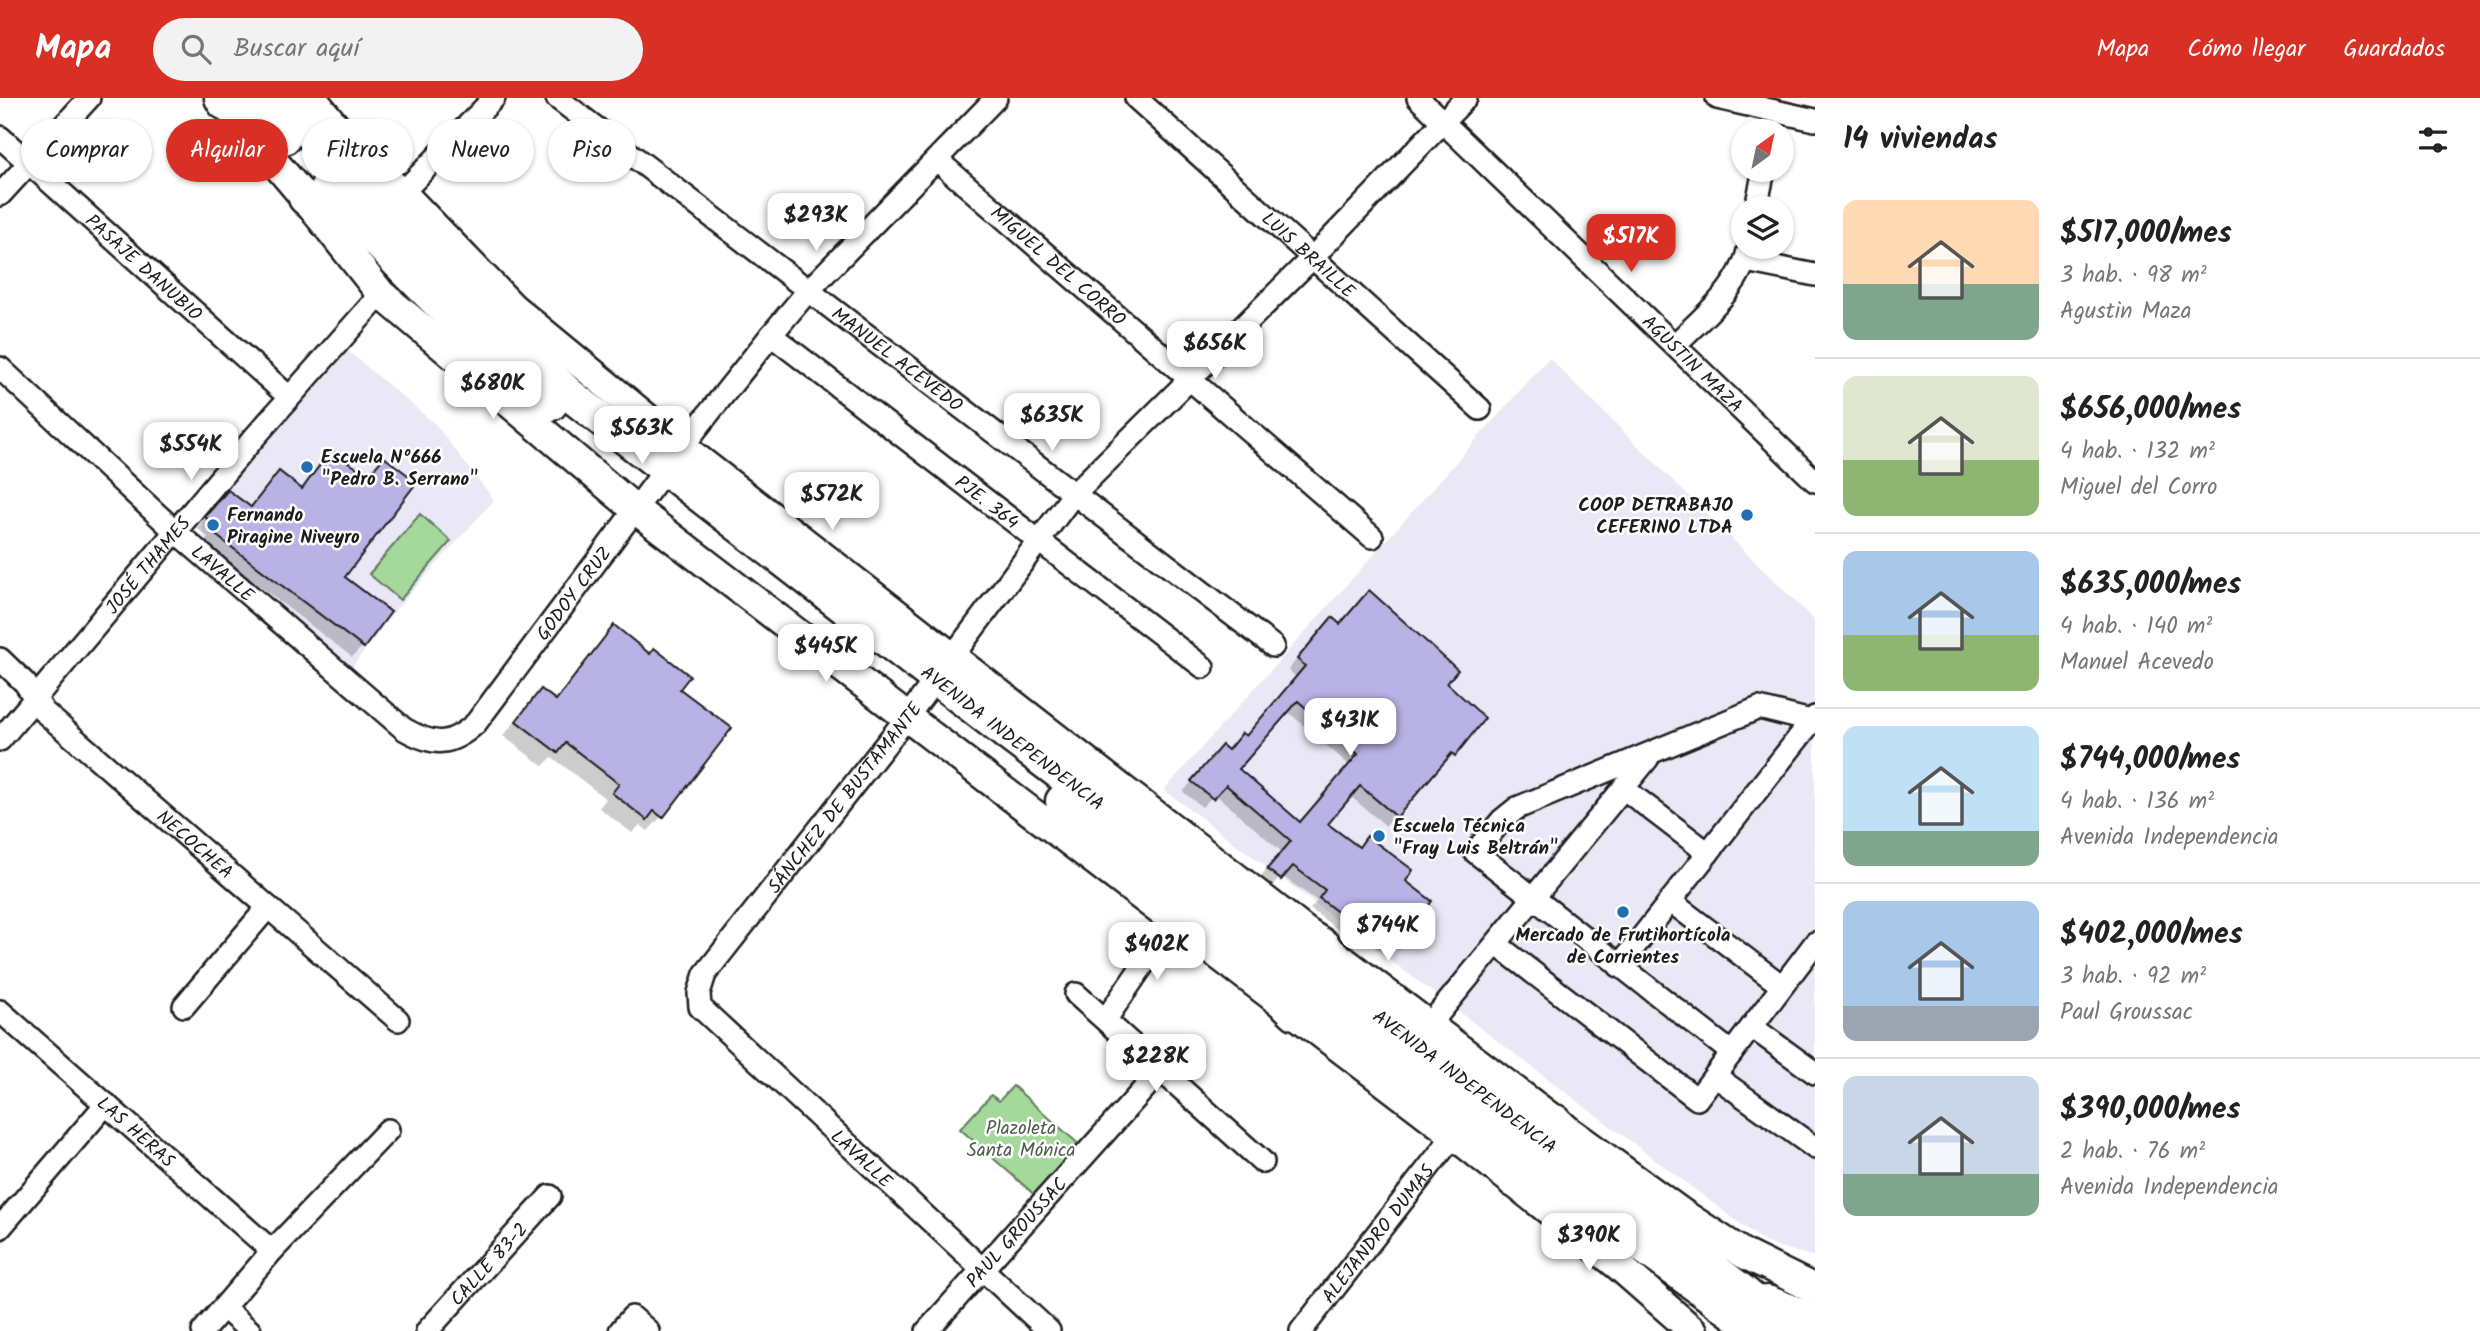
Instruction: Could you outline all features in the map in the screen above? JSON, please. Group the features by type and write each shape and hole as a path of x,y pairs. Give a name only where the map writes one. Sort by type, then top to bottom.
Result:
{"highway":[{"name":"AVENIDA INDEPENDENCIA","path":"279,98 384,217 659,478"},
{"name":"AVENIDA INDEPENDENCIA","path":"229,99 516,375 659,478 1684,1262 1758,1331"},
{"path":"375,182 392,208 477,307"},
{"path":"305,198 414,296 516,375"},
{"path":"1096,814 1324,946"},
{"path":"1096,814 1144,879 1228,947 1295,1013"},
{"path":"1555,1121 1684,1262"},
{"path":"1514,1181 1551,1195 1684,1262"},
{"name":"AVENIDA INDEPENDENCIA","path":"1684,1262 1741,1290 1790,1331"},
{"path":"1741,1290 1798,1316 1815,1320"}],"main road":[{"name":"AVENIDA INDEPENDENCIA","path":"312,98 329,119"},
{"name":"AVENIDA INDEPENDENCIA","path":"229,99 381,294 659,478 930,686 1324,946 1683,1214 1744,1254 1815,1289"},
{"name":"AVENIDA INDEPENDENCIA","path":"390,182 512,307 659,478"},
{"name":"AVENIDA INDEPENDENCIA","path":"930,686 1173,921 1514,1181 1619,1266 1693,1331"}],"street":[{"path":"69,119 89,98"},
{"path":"402,193 494,98"},
{"name":"MANUEL ACEVEDO","path":"557,98 807,292 1273,646"},
{"name":"GODOY CRUZ","path":"462,736 476,723 659,478 771,335 807,292 996,98"},
{"name":"LUIS BRAILLE","path":"1136,98 1480,410"},
{"name":"AGUSTIN MAZA","path":"1418,98 1815,481"},
{"name":"SÁNCHEZ DE BUSTAMANTE","path":"705,974 930,686 1037,539 1073,495 1189,377 1312,258 1466,98"},
{"path":"1717,98 1775,114 1815,120"},
{"name":"PASAJE DANUBIO","path":"0,137 21,156"},
{"name":"MIGUEL DEL CORRO","path":"937,160 1372,537"},
{"path":"0,195 21,171"},
{"name":"PASAJE DANUBIO","path":"49,182 289,397"},
{"path":"1675,345 1732,285 1745,259"},
{"path":"1763,259 1815,275"},
{"name":"JOSÉ THAMES","path":"0,740 289,397 381,294"},
{"name":"PJE. 364","path":"771,335 1203,667"},
{"name":"LAVALLE","path":"0,368 176,532 404,729 425,741 443,742 462,736"},
{"name":"NECOCHEA","path":"0,659 25,683 44,712 398,1020"},
{"path":"1619,966 1814,720 1759,708 1651,755 1517,808 1502,820 1475,852 1619,966 1732,1053"},
{"path":"1430,1024 1651,755"},
{"path":"1623,788 1709,853"},
{"path":"1670,901 1782,986"},
{"path":"184,1006 268,907"},
{"path":"1105,1019 1173,921"},
{"path":"1496,944 1697,1099 1815,943"},
{"name":"LAVALLE","path":"705,974 699,993 700,1007 1049,1331"},
{"path":"1076,994 1263,1162"},
{"name":"LAS HERAS","path":"0,1011 272,1251"},
{"path":"1752,1027 1815,1073"},
{"name":"PAUL GROUSSAC","path":"927,1331 1161,1070"},
{"path":"1715,1076 1815,1148"},
{"path":"0,1228 106,1104"},
{"path":"203,1331 272,1251 388,1130"},
{"name":"ALEJANDRO DUMAS","path":"1301,1331 1454,1135"},
{"name":"CALLE 83-2","path":"427,1331 550,1196"},
{"path":"224,1308 250,1331"}],"shaded area":[{"path":"343,347 434,423 494,500 392,614 350,670 204,539 200,513"},
{"name":"Mercado de Frutihortícola de Corrientes","path":"1549,358 1815,621 1815,1257 1766,1243 1164,790"}],"green space":[{"path":"420,514 451,541 400,600 369,574"},
{"name":"Plazoleta Santa Mónica","path":"1013,1086 1082,1147 1037,1197 960,1129 991,1095 999,1101"}],"building":[{"path":"331,450 368,476 384,457 417,482 345,577 391,612 364,648 213,533 217,526 205,517 228,490 251,507 279,471 302,489"},
{"path":"1369,590 1458,670 1447,683 1485,718 1455,756 1452,753 1397,817 1360,786 1328,824 1359,847 1367,836 1413,870 1406,881 1432,901 1399,948 1368,923 1363,931 1319,898 1325,890 1293,866 1281,880 1267,869 1291,841 1226,785 1213,799 1191,781 1222,745 1228,750 1242,733 1246,736 1305,666 1297,659 1332,617 1340,624","holes":["1298,701 1358,754 1300,822 1239,769"]},
{"path":"614,625 650,654 654,648 690,676 680,689 732,728 663,818 654,811 647,820 612,793 619,784 566,743 558,753 516,721 541,689 556,700"}],"place":[{"name":"Escuela Nº666 \"Pedro B. Serrano\"","path":"307,467"},
{"name":"COOP DETRABAJO CEFERINO LTDA","path":"1747,515"},
{"name":"Fernando Piragine Niveyro","path":"213,525"},
{"name":"Escuela Técnica \"Fray Luis Beltrán\"","path":"1379,836"},
{"name":"Mercado de Frutihortícola de Corrientes","path":"1623,912"}]}
